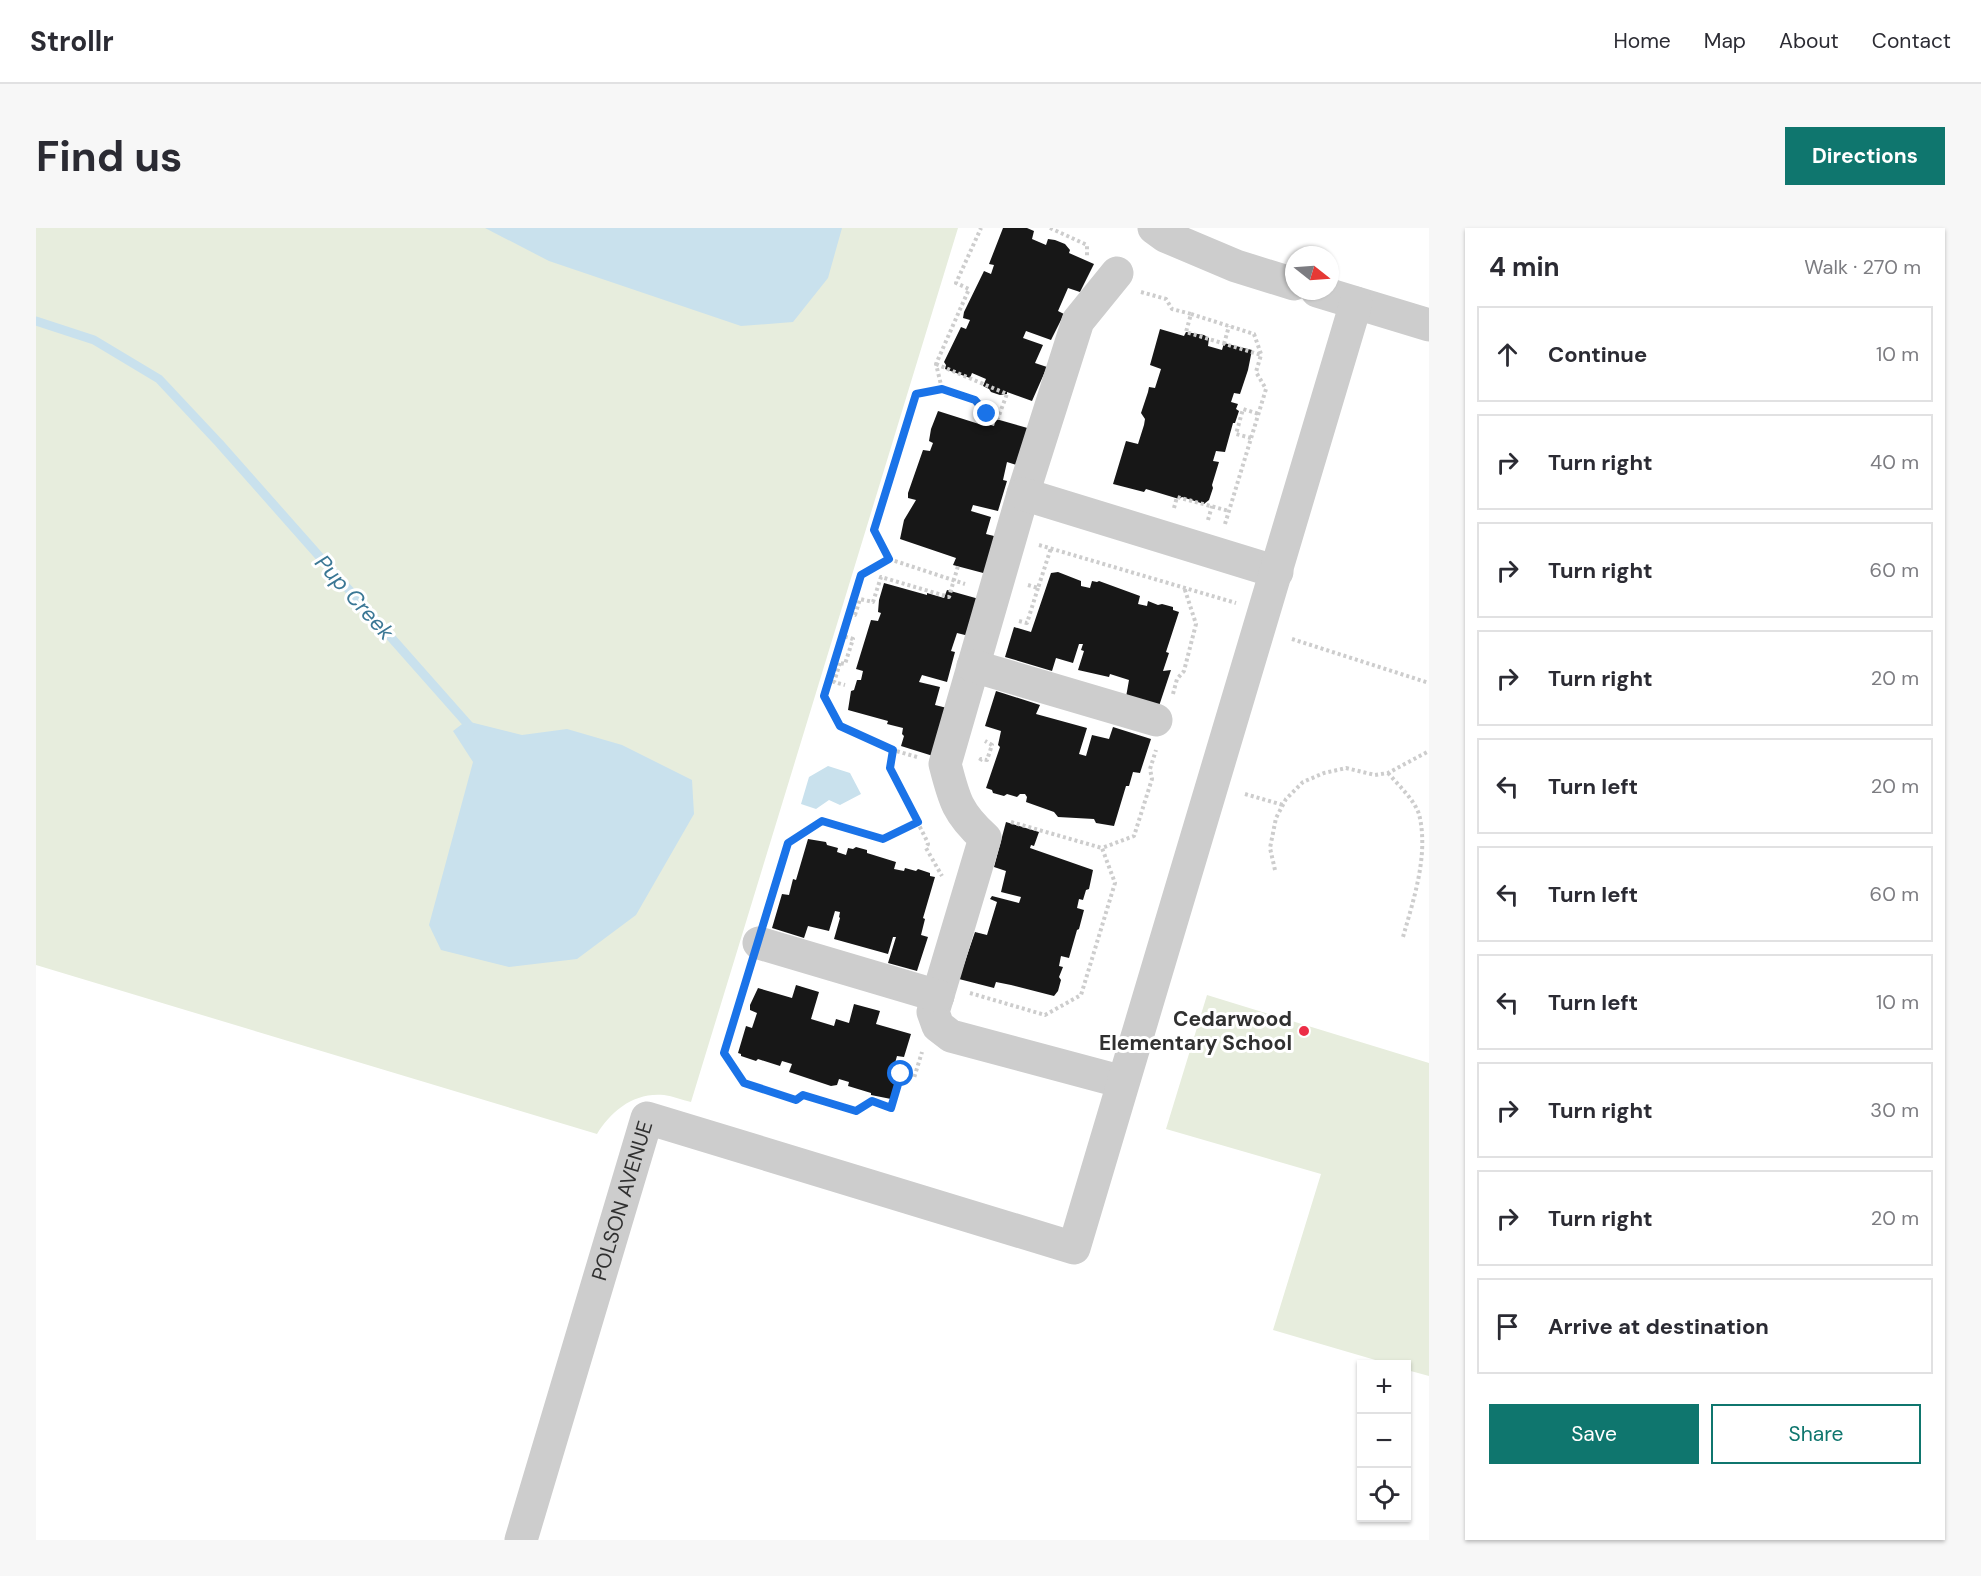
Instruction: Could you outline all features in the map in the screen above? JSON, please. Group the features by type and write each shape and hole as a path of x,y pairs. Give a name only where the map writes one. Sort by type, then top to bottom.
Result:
{"street":[{"path":"1154,228 1165,236 1236,266 1285,281"},
{"path":"1117,273 1078,321 1023,494 1002,606 973,666 945,764 955,802 970,825 985,838 953,994 933,1012 938,1026 951,1036 1123,1082 1356,303"},
{"path":"1339,298 1429,325"},
{"path":"1023,494 1277,572"},
{"path":"973,666 1161,723"},
{"path":"759,943 953,994"},
{"name":"POLSON AVENUE","path":"521,1540 647,1118 1074,1248 1123,1082"}],"path":[{"path":"942,389 936,364 969,289 956,283 981,228"},
{"path":"1050,228 1087,245 1088,259 1125,278 1127,285 1125,288 1166,299 1172,309 1254,334 1261,355 1256,372 1266,389 1224,529"},
{"path":"1191,314 1186,332 1261,355"},
{"path":"1224,344 1229,326"},
{"path":"936,364 1007,394 998,418 987,414 975,400 942,389 916,394 874,530 889,559 954,581 1002,606 1027,623 1038,588"},
{"path":"1251,438 1236,434 1243,409 1258,414"},
{"path":"1172,513 1177,497 1229,511"},
{"path":"1207,523 1212,506"},
{"path":"1037,544 1237,603"},
{"path":"845,685 834,682 843,636 861,575 889,559"},
{"path":"849,614 855,615 860,599 873,602 881,577 949,597 958,566"},
{"path":"1004,820 1102,848 1134,836 1152,779 1150,769 1161,723 1177,679 1184,671 1196,624 1184,587"},
{"path":"837,662 845,664 853,639 843,636"},
{"path":"1292,639 1429,683"},
{"path":"837,662 824,696 840,726 893,750 926,760"},
{"path":"979,765 981,759 987,760 992,745 985,742 988,732"},
{"path":"893,750 890,768 927,841 926,848 946,883"},
{"path":"1275,870 1270,848 1276,818 1283,805 1303,782 1324,773 1346,768 1375,775 1388,774 1429,751"},
{"path":"1388,774 1408,795 1420,814 1425,838 1424,868 1403,937"},
{"path":"1245,794 1283,805"},
{"path":"918,822 883,839 822,821 788,843 724,1053 744,1083 796,1100 803,1095 856,1111 872,1101 891,1108 901,1074 914,1078 924,1046"},
{"path":"953,994 1045,1015 1082,995 1115,883 1102,848"}],"green space":[{"path":"36,228 958,228 691,1102 664,1095 633,1100 616,1111 597,1134 36,965"},
{"path":"1207,995 1429,1063 1429,1376 1411,1371 1411,1360 1375,1360 1273,1330 1321,1174 1166,1129"}],"water":[{"path":"485,228 842,228 828,278 793,322 741,326 549,261"},
{"path":"466,721 522,735 567,729 622,745 692,780 694,814 636,915 577,959 509,967 441,950 429,925 473,762 453,731"},
{"path":"828,766 850,773 861,794 840,805 829,800 816,809 801,804 809,777"}],"building":[{"path":"1003,228 1027,228 1034,231 1032,239 1046,245 1048,239 1065,244 1070,250 1069,253 1094,264 1080,292 1068,288 1058,311 1064,314 1051,340 1026,331 1023,338 1043,345 1035,363 1047,367 1032,401 1007,392 1007,394 1000,395 991,392 983,386 986,379 972,373 970,378 945,369 944,362 961,327 966,329 970,320 963,318 964,312 984,271 991,274 994,265 989,264"},
{"path":"1160,329 1184,336 1186,332 1204,335 1209,338 1208,346 1222,350 1224,343 1252,350 1240,394 1234,393 1231,402 1238,404 1236,409 1239,411 1233,423 1225,452 1216,451 1213,461 1219,462 1209,500 1204,504 1146,489 1144,492 1113,484 1126,441 1138,444 1145,419 1141,413 1149,387 1155,388 1161,369 1150,365"},
{"path":"938,411 979,424 981,422 994,426 996,419 1031,429 1020,466 1007,462 1003,480 1007,481 998,511 973,505 971,511 991,517 986,534 998,537 987,574 953,565 956,558 900,539 904,520 916,500 908,498 908,493 923,450 930,451 933,443 929,441"},
{"path":"1058,572 1081,581 1081,586 1090,588 1092,581 1099,581 1140,596 1138,604 1147,606 1148,601 1173,607 1173,610 1179,612 1166,652 1169,653 1163,671 1171,670 1159,706 1126,697 1129,680 1110,674 1109,677 1078,670 1084,651 1081,650 1083,644 1079,644 1073,663 1056,658 1052,671 1005,657 1014,627 1031,632 1051,573"},
{"path":"884,583 944,598 947,590 979,599 969,636 957,633 951,651 955,652 947,682 922,675 919,682 940,687 935,705 947,708 933,756 901,746 904,736 903,728 887,724 888,721 848,710 851,691 854,690 857,680 861,680 863,671 856,669 871,620 878,621 881,613 878,612 879,600"},
{"path":"996,691 1040,705 1036,714 1087,728 1079,754 1086,756 1092,735 1109,739 1113,727 1151,739 1140,773 1133,772 1129,786 1126,786 1114,826 1096,823 1094,819 1058,817 1054,812 1026,802 1025,794 1017,797 1007,794 1004,796 986,788 1000,747 998,745 1001,731 985,726"},
{"path":"1006,822 1039,832 1034,846 1031,845 1030,848 1093,870 1089,889 1086,890 1083,900 1079,899 1077,908 1084,910 1069,958 1061,956 1059,966 1063,967 1059,977 1061,980 1054,996 996,982 994,988 959,979 975,932 987,935 997,902 990,899 992,896 1019,903 1021,897 1001,892 1006,871 994,867"},
{"path":"808,839 826,842 827,845 838,848 837,852 846,855 848,848 856,847 867,850 867,853 896,862 894,869 904,871 905,868 916,871 918,869 935,877 923,918 925,919 921,935 928,937 917,971 888,963 896,937 893,937 888,954 834,939 840,912 835,911 829,931 808,926 804,938 772,928 782,894 789,895 793,879 796,880"},
{"path":"796,985 819,992 811,1019 834,1026 836,1019 849,1023 854,1004 880,1011 876,1024 911,1034 904,1057 897,1056 893,1070 900,1072 891,1099 871,1095 871,1093 848,1086 849,1082 839,1079 837,1085 831,1086 789,1072 792,1064 782,1061 780,1066 758,1059 756,1061 738,1053 746,1026 752,1028 757,1013 750,1010 750,1005 758,988 792,998"}],"waterway":[{"name":"Pup Creek","path":"36,321 94,340 159,379 219,443 473,730"}],"place":[{"name":"Cedarwood Elementary School","path":"1304,1031"}],"route":[{"path":"901,1074 891,1108 872,1101 856,1111 803,1095 796,1100 744,1083 724,1053 788,843 822,821 883,839 918,822 890,768 893,750 840,726 824,696 861,575 889,559 874,530 916,394 942,389 975,400 987,414"}]}
